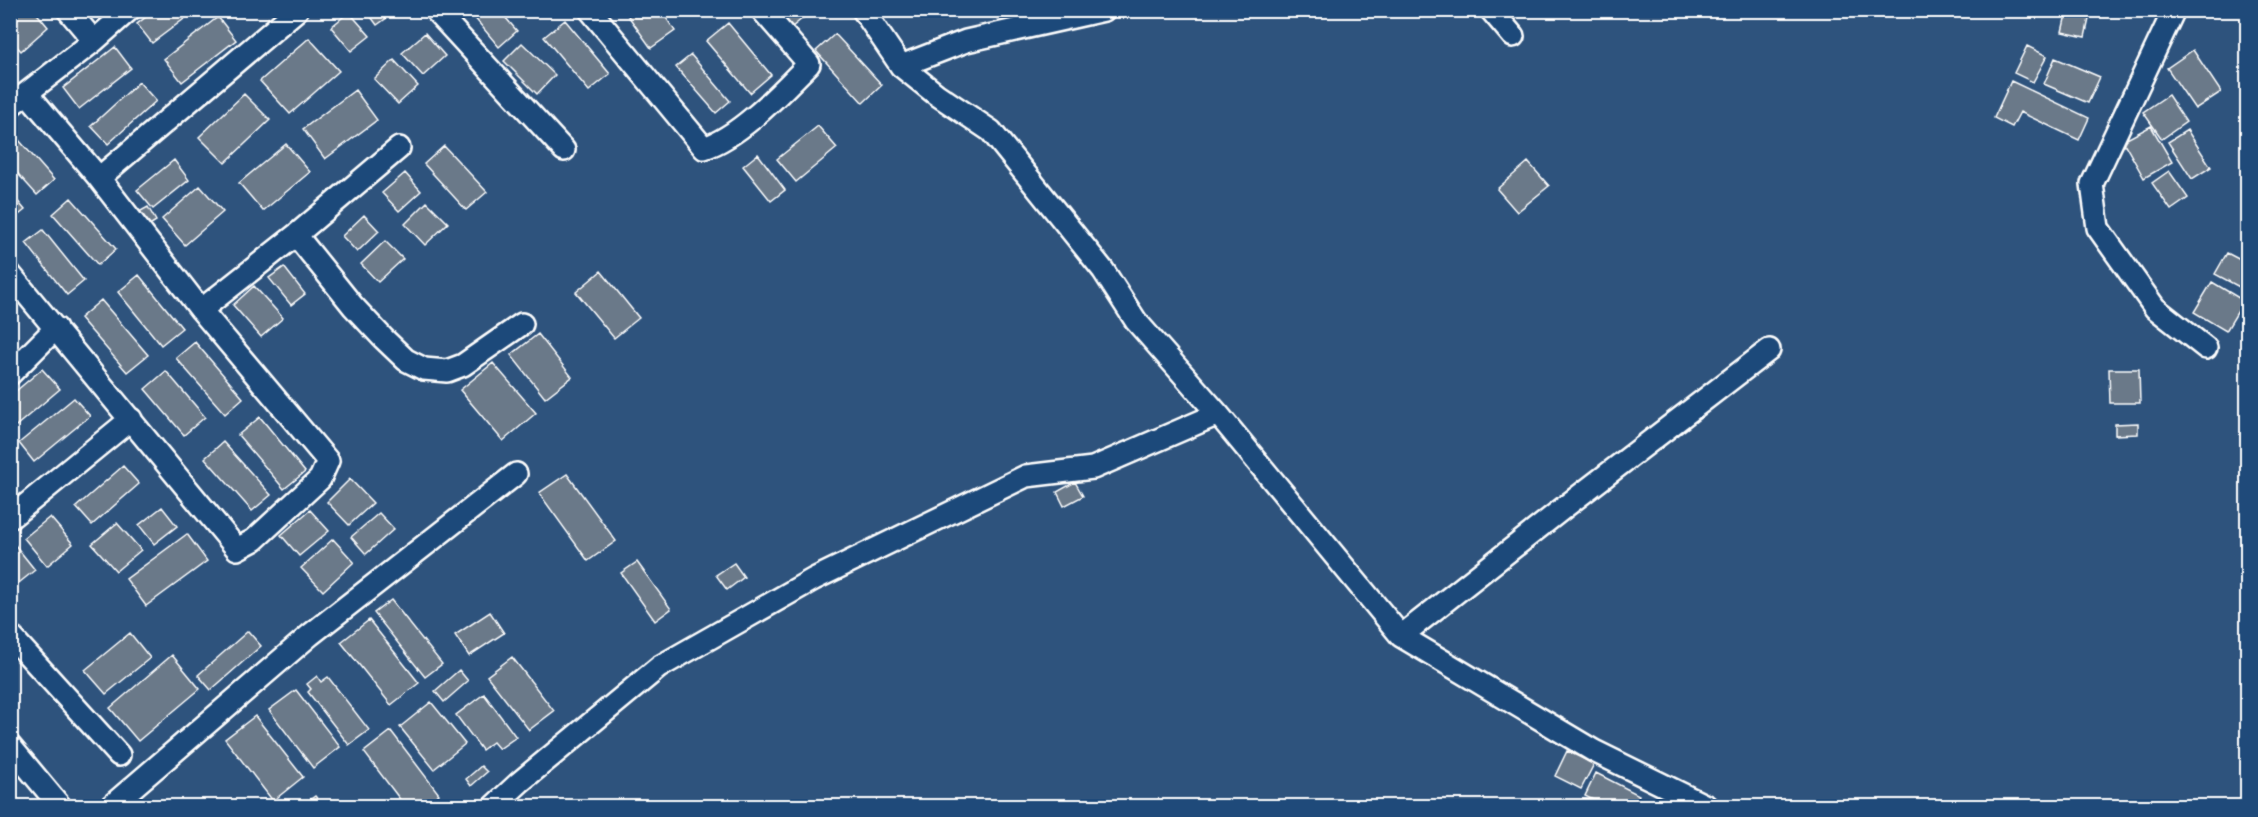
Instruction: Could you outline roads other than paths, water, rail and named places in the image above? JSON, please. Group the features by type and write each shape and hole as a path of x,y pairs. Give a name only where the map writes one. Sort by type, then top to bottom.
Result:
{"street":[{"path":"68,10 94,41"},
{"path":"10,274 237,549 254,540 320,478 328,461 201,310 99,178 19,99 94,41 129,10"},
{"path":"99,178 297,10"},
{"path":"435,10 564,150"},
{"path":"590,10 704,148 721,142 778,95 809,64 762,10"},
{"path":"863,10 901,66 936,94 991,131 1103,270 1136,321 1218,414 1401,636 1681,802 1707,807"},
{"path":"901,66 966,41 1104,10"},
{"path":"1491,10 1514,36"},
{"path":"2174,10 2092,184 2098,228 2155,309 2206,348"},
{"path":"201,310 296,235 399,148"},
{"path":"296,235 382,338 399,354 423,369 447,371 463,365 522,324"},
{"path":"10,374 56,328"},
{"path":"1401,636 1769,350"},
{"path":"494,807 520,782 659,667 814,579 1026,476 1093,468 1218,414"},
{"path":"10,518 131,419"},
{"path":"111,807 310,635 516,474"},
{"path":"10,635 119,755"},
{"path":"10,746 60,807"}]}
